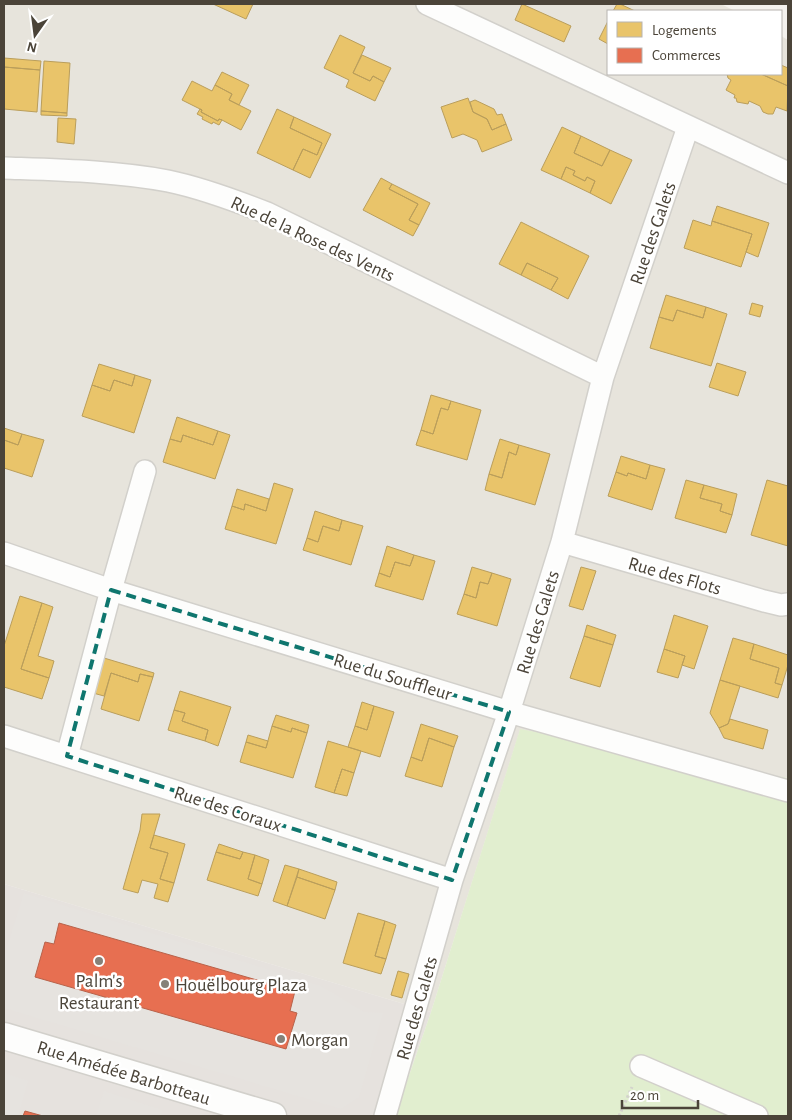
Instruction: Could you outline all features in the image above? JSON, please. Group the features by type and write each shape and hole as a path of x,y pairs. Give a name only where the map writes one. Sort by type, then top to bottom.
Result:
{"street":[{"path":"427,4 788,173"},
{"name":"Rue des Galets","path":"385,1116 452,880 509,712 562,542 603,377 688,127"},
{"name":"Rue de la Rose des Vents","path":"4,168 108,173 145,177 228,198 267,213 603,377"},
{"path":"67,756 145,471"},
{"name":"Rue des Flots","path":"562,542 764,601 788,604"},
{"name":"Rue du Souffleur","path":"4,553 111,590 509,712 787,790"},
{"name":"Rue des Coraux","path":"4,736 452,880"},
{"name":"Rue Amédée Barbotteau","path":"4,1036 273,1116"},
{"path":"641,1066 757,1116"}],"path":[{"path":"619,1116 641,1066"}],"highlighted area":[{"path":"111,590 509,712 452,880 67,756"}],"shaded area":[{"path":"4,4 721,4 733,10 607,10 607,75 782,75 782,37 788,40 788,778 520,730 431,1012 4,884"},
{"path":"4,884 431,1012 395,1116 4,1116"},
{"path":"24,893 321,986 364,1012 383,1013 359,1097 341,1109 4,1008 4,957"},
{"path":"4,1073 28,1081 18,1116 4,1116"},
{"path":"104,1091 162,1110 161,1116 96,1116"}],"green space":[{"path":"520,729 788,778 788,1116 395,1116 431,1012"}],"building: Logements":[{"path":"213,4 253,4 246,19"},
{"path":"522,4 571,26 564,42 515,20"},
{"path":"617,4 620,4 633,10 614,10"},
{"path":"607,23 607,43 599,39"},
{"path":"340,35 365,47 353,73 370,81 373,76 384,82 375,101 346,87 349,80 324,68"},
{"path":"362,55 391,68 384,82 373,76 370,81 353,73"},
{"path":"4,58 41,61 40,70 4,67"},
{"path":"44,61 70,63 67,113 41,111"},
{"path":"782,65 788,68 788,86 763,75 782,75"},
{"path":"4,67 40,70 37,112 4,109"},
{"path":"222,72 249,85 239,105 229,100 232,94 215,85"},
{"path":"727,75 763,75 788,86 787,111 776,107 773,114 768,114 763,112 760,106 749,101 748,104 737,102 736,98 734,98 735,95 726,90 731,80"},
{"path":"192,81 212,91 215,85 232,94 229,100 251,111 241,130 222,120 219,119 218,121 182,100"},
{"path":"468,98 473,112 487,119 492,130 506,124 512,140 482,152 477,140 463,134 452,138 441,107"},
{"path":"475,100 494,109 497,115 502,114 506,124 492,130 487,119 473,112 470,102"},
{"path":"200,109 202,110 201,112 218,121 219,119 222,120 219,125 202,119 203,117 197,114"},
{"path":"277,109 294,117 290,128 322,143 317,155 303,149 293,170 257,153"},
{"path":"41,111 67,113 67,116 41,115"},
{"path":"294,117 331,134 310,178 293,170 303,149 317,155 322,143 290,128"},
{"path":"58,118 76,119 74,144 57,142"},
{"path":"562,127 581,136 574,153 602,166 610,150 632,160 611,204 590,193 595,181 587,177 585,181 573,175 575,171 566,167 561,179 541,170"},
{"path":"581,136 610,150 602,166 574,153"},
{"path":"566,167 575,171 573,175 585,181 587,177 595,181 590,193 561,179"},
{"path":"381,178 392,184 389,189 418,204 409,220 419,225 413,236 363,210"},
{"path":"392,184 430,203 419,225 409,220 418,204 389,189"},
{"path":"717,206 769,223 758,257 746,252 752,234 712,221"},
{"path":"693,220 711,226 712,221 752,234 741,267 684,248"},
{"path":"521,222 589,256 568,299 551,290 558,278 527,263 521,275 499,264"},
{"path":"527,263 558,278 551,290 521,275"},
{"path":"666,295 706,307 703,318 677,310 673,321 659,317"},
{"path":"752,303 763,306 760,317 749,314"},
{"path":"706,307 727,314 711,366 650,348 659,317 673,321 677,310 703,318"},
{"path":"717,363 746,372 738,396 709,387"},
{"path":"99,364 135,375 132,386 114,380 110,391 92,385"},
{"path":"135,375 151,380 134,433 82,416 92,385 110,391 114,380 132,386"},
{"path":"431,395 451,401 448,410 441,408 433,434 421,430"},
{"path":"451,401 481,410 467,460 416,445 421,430 433,434 441,408 448,410"},
{"path":"177,417 218,431 213,445 183,435 181,442 170,439"},
{"path":"4,428 22,434 18,445 4,440"},
{"path":"218,431 230,435 215,479 163,462 170,439 181,442 183,435 213,445"},
{"path":"22,434 44,440 32,477 4,468 4,440 18,445"},
{"path":"500,439 519,445 516,455 509,452 502,478 489,474"},
{"path":"519,445 550,454 535,505 485,490 489,474 502,478 509,452 516,455"},
{"path":"621,456 650,465 646,479 628,473 627,476 616,472"},
{"path":"650,465 665,469 652,510 608,496 616,472 627,476 628,473 646,479"},
{"path":"686,480 704,485 700,498 722,504 720,511 732,515 726,533 675,518"},
{"path":"767,480 788,486 788,546 751,535"},
{"path":"274,483 293,489 276,544 225,529 232,506 244,510 245,504 266,511"},
{"path":"704,485 737,494 732,515 720,511 722,504 700,498"},
{"path":"237,489 269,499 266,511 245,504 244,510 232,506"},
{"path":"315,511 342,520 339,531 323,526 318,542 307,538"},
{"path":"342,520 363,526 351,565 303,550 307,538 318,542 323,526 339,531"},
{"path":"387,546 414,555 410,566 395,562 390,577 379,573"},
{"path":"414,555 435,561 423,600 375,586 379,573 390,577 395,562 410,566"},
{"path":"472,567 492,573 488,584 480,582 476,598 464,594"},
{"path":"581,567 596,571 583,610 569,606"},
{"path":"492,573 511,579 497,626 457,614 464,594 476,598 480,582 488,584"},
{"path":"20,596 42,603 21,669 49,678 42,699 4,687 4,646"},
{"path":"42,603 53,607 38,656 54,661 49,678 21,669"},
{"path":"674,615 708,626 694,669 682,665 685,656 664,649"},
{"path":"587,625 616,635 613,645 584,636"},
{"path":"584,636 613,645 600,687 570,678"},
{"path":"733,638 754,644 750,659 779,668 775,683 782,685 778,698 720,680"},
{"path":"754,644 788,655 788,665 782,685 775,683 779,668 750,659"},
{"path":"664,649 685,656 678,678 657,672"},
{"path":"104,658 154,673 153,677 140,674 138,682 111,673 104,696 93,693"},
{"path":"111,673 138,682 140,674 153,677 139,721 101,709"},
{"path":"720,680 740,686 728,724 719,728 710,713"},
{"path":"180,691 231,707 218,746 205,741 208,730 182,721 185,713 174,710"},
{"path":"362,702 374,706 367,730 355,726"},
{"path":"374,706 394,712 380,757 348,747 355,726 367,730"},
{"path":"174,710 185,713 182,721 208,730 205,741 168,730"},
{"path":"276,715 309,725 307,733 292,728 291,732 272,726"},
{"path":"730,719 768,730 763,749 724,738 719,728 728,724"},
{"path":"421,724 458,736 454,747 429,738 422,761 411,757"},
{"path":"272,726 291,732 292,728 307,733 293,778 240,762 246,742 266,748"},
{"path":"248,735 268,741 266,748 246,742"},
{"path":"429,738 454,747 442,787 405,776 411,757 422,761"},
{"path":"328,741 361,751 354,773 342,769 334,793 315,787"},
{"path":"342,769 354,773 347,796 334,793"},
{"path":"142,814 160,814 150,848 168,853 160,879 174,883 168,902 154,898 158,884 142,880 138,893 123,889 140,830"},
{"path":"154,835 185,844 174,883 160,879 168,853 150,848"},
{"path":"219,844 243,852 240,859 216,852"},
{"path":"216,852 240,859 243,852 255,855 248,879 262,884 258,896 207,880"},
{"path":"255,855 269,860 262,884 248,879"},
{"path":"285,865 299,869 287,906 273,901"},
{"path":"299,869 337,882 335,890 297,877"},
{"path":"297,877 335,890 325,919 287,906"},
{"path":"358,913 385,921 375,956 386,959 381,974 343,963"},
{"path":"385,921 396,925 386,959 375,956"},
{"path":"398,971 409,974 402,998 391,995"}],"building: Commerces":[{"name":"Houëlbourg Plaza","path":"59,923 295,991 290,1011 297,1013 286,1049 35,977 45,942 54,944"},
{"path":"25,1111 43,1116 23,1116"}],"place":[{"name":"Palm's Restaurant","path":"99,961"},
{"name":"Houëlbourg Plaza","path":"165,984"},
{"name":"Morgan","path":"281,1039"}]}
